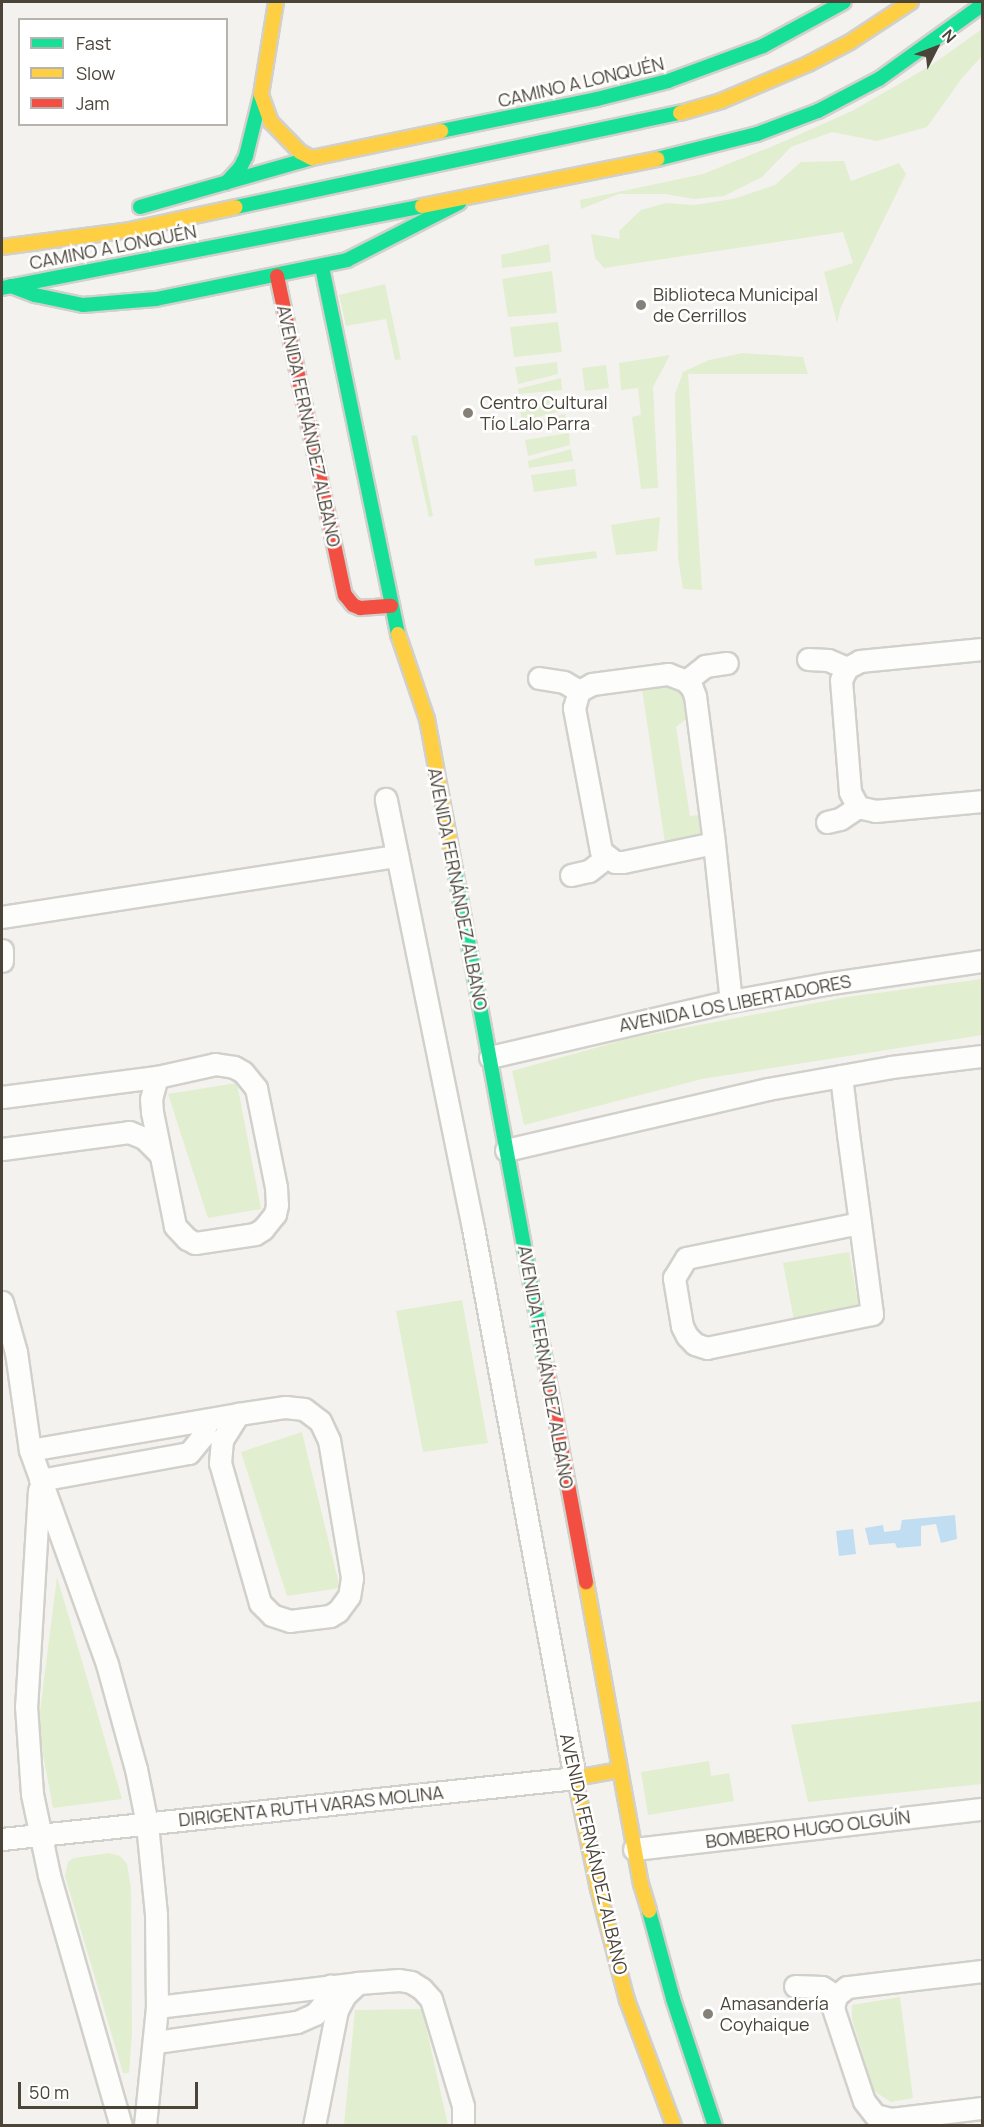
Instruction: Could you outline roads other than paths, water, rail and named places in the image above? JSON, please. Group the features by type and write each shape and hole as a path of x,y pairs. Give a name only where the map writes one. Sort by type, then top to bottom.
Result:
{"street":[{"path":"226,183 240,168 246,156 261,94 276,2"},
{"name":"CAMINO A LONQUÉN","path":"128,210 312,158 597,99 668,81 764,46 844,2"},
{"path":"2,245 129,230 675,115 721,101 808,64 850,42 911,2"},
{"name":"CAMINO A LONQUÉN","path":"6,287 469,198 673,156 786,123 818,111 879,79 982,5"},
{"path":"261,94 271,122 279,133 288,143 312,158"},
{"name":"CAMINO A LONQUÉN","path":"6,287 60,302 107,305 148,301 322,267 364,253 469,198"},
{"path":"2,245 60,224"},
{"name":"AVENIDA FERNÁNDEZ ALBANO","path":"322,267 391,606 399,640 416,681 427,719 634,1849 662,1962 715,2126"},
{"name":"AVENIDA FERNÁNDEZ ALBANO","path":"278,276 345,595 360,608 391,606"},
{"path":"858,807 850,792 841,680 847,668 860,661 982,649"},
{"path":"808,659 828,660 847,668"},
{"path":"686,681 705,666 727,663"},
{"path":"714,843 623,862 607,857 598,844 574,708 579,692 592,684 668,674 686,681 695,696 714,843 731,1000"},
{"path":"539,678 564,682 579,692"},
{"name":"AVENIDA FERNÁNDEZ ALBANO","path":"386,799 473,1228 575,1778 598,1889 627,2000 674,2126"},
{"path":"826,822 840,819 858,807 875,811 982,801"},
{"path":"2,917 397,856"},
{"path":"572,875 590,871 607,857"},
{"path":"2,950 2,961"},
{"name":"AVENIDA LOS LIBERTADORES","path":"490,1057 731,1000 982,961"},
{"path":"506,1150 698,1104 841,1076 982,1056"},
{"path":"2,1098 157,1077 225,1065 243,1072 250,1079 259,1098 276,1186 275,1214 263,1229 255,1234 195,1243 187,1239 171,1218 150,1099 157,1077"},
{"path":"841,1076 872,1314 707,1348 695,1344 687,1336 682,1326 674,1278 686,1258 860,1223"},
{"path":"129,1132 138,1104 135,1080"},
{"path":"2,1149 129,1132 144,1138 160,1154"},
{"path":"2,1302 16,1352 30,1449 107,1664 136,1769 147,1824 156,1914 157,2007 156,2042 145,2126"},
{"path":"30,1449 238,1414 294,1407 313,1414 326,1430 352,1578 349,1596 338,1611 330,1616 290,1621 272,1616 257,1595 220,1462 222,1440 238,1414"},
{"path":"189,1453 203,1436 207,1420"},
{"path":"40,1480 189,1453 211,1461 222,1474"},
{"path":"40,1480 26,1706 32,1794 40,1835 121,2126"},
{"name":"DIRIGENTA RUTH VARAS MOLINA","path":"2,1839 575,1778 620,1770"},
{"name":"BOMBERO HUGO OLGUÍN","path":"634,1849 982,1809"},
{"path":"982,1971 847,1987 836,1996 834,2014 864,2102 875,2115 891,2119 982,2108"},
{"path":"157,2007 358,1983 404,1980 417,1985 427,1993 434,2008 463,2106 463,2126"},
{"path":"314,2126 340,2002 358,1983"},
{"path":"156,2042 297,2022 315,2014 322,2006 330,1986"},
{"path":"795,1986 822,1987 836,1996"},
{"path":"297,2022 317,2037 327,2057"}],"water":[{"path":"955,1515 957,1539 941,1543 936,1524 921,1526 921,1546 897,1548 895,1543 869,1545 865,1528 883,1525 884,1532 900,1530 902,1520"},
{"path":"853,1529 856,1554 839,1556 836,1531"}],"place":[{"name":"Biblioteca Municipal de Cerrillos","path":"641,305"},
{"name":"Centro Cultural Tío Lalo Parra","path":"468,413"},
{"name":"Amasandería Coyhaique","path":"708,2014"}]}
